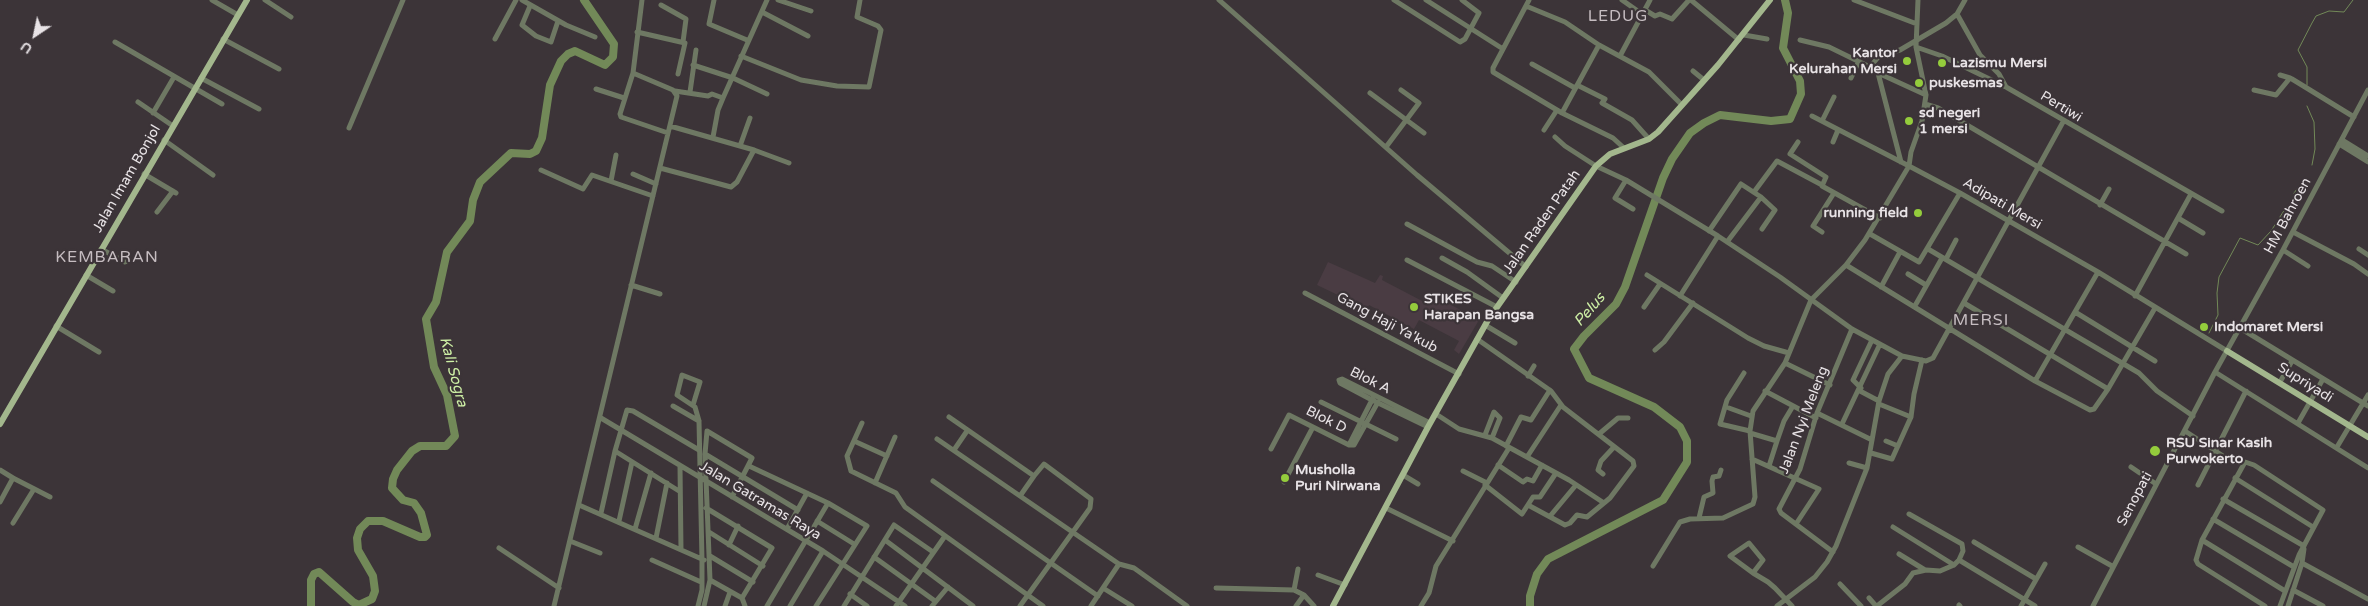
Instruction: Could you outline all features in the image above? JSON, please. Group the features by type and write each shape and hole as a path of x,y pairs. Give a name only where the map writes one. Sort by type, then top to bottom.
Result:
{"main road":[{"name":"Jalan Imam Bonjol","path":"0,424 246,0"},
{"name":"Jalan Raden Patah","path":"1333,606 1429,425 1485,325 1596,166 1606,156 1649,139 1669,121 1769,2"},
{"name":"Supriyadi","path":"2227,351 2368,437"}],"street":[{"path":"212,0 238,15"},
{"path":"265,0 291,17"},
{"path":"348,128 403,0"},
{"path":"495,39 517,0 522,0 558,21 595,36"},
{"path":"642,0 633,73 620,114 622,119 668,133"},
{"path":"714,0 709,24 748,40"},
{"path":"713,137 718,110 767,0"},
{"path":"778,0 811,11"},
{"path":"741,56 801,80 837,86 869,87 881,30 878,26 858,17 860,0"},
{"path":"1219,0 1526,267"},
{"path":"1394,0 1457,42 1463,42 1479,13 1462,0"},
{"path":"1426,0 1503,49"},
{"path":"1529,0 1493,72 1562,113 1613,138 1624,148"},
{"path":"1622,0 1643,12 1655,16 1660,14 1672,20 1692,1 1741,37 1767,39"},
{"path":"1620,56 1650,0"},
{"path":"1854,0 1917,24"},
{"path":"1653,566 1677,525 1685,520 1723,518 1753,504 1755,497 1755,460 1751,433 1751,416 1787,364 1789,352 1813,302 1849,267 1872,235 1910,167 1929,105 1918,45 1918,0"},
{"path":"1870,67 1880,54 1918,45 1925,36 1957,14 1965,0"},
{"path":"661,5 686,19 683,42 685,44 678,74"},
{"path":"530,6 522,25 536,36 552,42 558,21"},
{"path":"1526,6 1565,22 1598,45 1654,76 1682,105"},
{"path":"762,12 808,36"},
{"path":"1957,14 1980,55 1999,74 2006,87"},
{"path":"637,32 683,42"},
{"path":"223,39 279,69"},
{"path":"1800,40 1829,47 1859,61 1878,73 1926,95"},
{"path":"115,42 194,90 222,104"},
{"path":"1562,113 1598,45"},
{"name":"Pertiwi","path":"1918,45 2006,87 2063,122 2222,211"},
{"path":"690,92 696,50"},
{"path":"1851,78 1859,61"},
{"path":"1532,64 1576,87 1605,99 1603,103 1632,120 1649,139"},
{"path":"693,65 733,78 766,94"},
{"path":"1693,71 1704,80"},
{"path":"633,73 675,91 708,96 712,94 723,98"},
{"path":"1878,73 1900,162"},
{"path":"2280,76 2290,78 2354,117"},
{"path":"153,113 174,77"},
{"path":"200,78 259,109"},
{"path":"2254,90 2276,95 2290,78"},
{"path":"596,89 624,98"},
{"path":"1386,147 1419,103 1401,90"},
{"name":"HM Bahroen","path":"2227,351 2293,232 2368,90"},
{"path":"554,606 601,418 670,126 677,96 675,91"},
{"path":"1370,93 1424,133"},
{"path":"1822,121 1834,97"},
{"path":"138,102 173,126"},
{"path":"1929,105 2186,254"},
{"path":"1544,130 1557,110"},
{"name":"Adipati Mersi","path":"1812,116 1917,170 2008,220 2098,272 2227,351"},
{"path":"740,146 750,118"},
{"path":"1555,137 1565,146 1596,166 1626,180 1718,236 1852,329 1902,356 1922,360 1933,358 2063,122"},
{"path":"670,126 713,137 789,163"},
{"path":"1833,142 1838,130"},
{"path":"164,140 212,176"},
{"path":"1798,142 1790,154 1826,177 1822,185"},
{"path":"2340,142 2368,156"},
{"path":"2340,142 2368,162"},
{"path":"660,168 731,187 737,182 754,150"},
{"path":"611,181 616,154"},
{"path":"1754,192 1777,161 1880,218"},
{"path":"541,170 583,189 591,175 652,196"},
{"path":"144,174 174,192 157,212"},
{"path":"633,174 656,184"},
{"path":"1626,180 1615,198 1633,209"},
{"path":"1709,231 1741,184 1754,192 1775,210 1762,229"},
{"path":"2100,205 2109,189"},
{"path":"1822,232 1813,226 1834,193"},
{"path":"1872,235 1919,262 1960,193"},
{"path":"2135,296 2191,194"},
{"path":"1727,242 1760,197"},
{"path":"2178,218 2203,233"},
{"path":"1407,224 1477,262 1492,266 1516,282"},
{"path":"2293,232 2354,264 2368,274"},
{"path":"1680,296 1718,236"},
{"path":"1916,304 1956,240"},
{"path":"101,249 125,262 128,261"},
{"path":"1928,249 2123,364 2148,380 2158,391 2193,416"},
{"path":"2283,250 2308,266"},
{"path":"2360,250 2368,255"},
{"path":"1881,287 1900,252"},
{"path":"1442,258 1467,272 1503,298"},
{"path":"1407,260 1496,307"},
{"path":"1849,267 1948,329 2090,410 2094,409 2108,389 2155,308"},
{"path":"2035,380 2098,272"},
{"path":"1908,274 1926,286"},
{"path":"86,275 113,291"},
{"path":"1647,275 1748,338 1764,346 1789,352"},
{"path":"1644,307 1660,284"},
{"path":"632,285 660,294"},
{"name":"Gang Haji Ya'kub","path":"1305,292 1459,374"},
{"path":"1655,350 1664,342 1693,303"},
{"path":"1964,303 2108,389"},
{"path":"2075,312 2155,361"},
{"path":"1485,325 1515,343"},
{"path":"56,326 99,352"},
{"path":"2240,328 2365,405"},
{"name":"Jalan Nyi Meleng","path":"1833,552 1781,513 1779,509 1796,477 1817,416 1852,329"},
{"path":"1477,340 1550,390 1561,405 1635,464 1610,498 1591,515 1584,518 1577,516 1567,524 1560,523 1551,515 1528,505"},
{"path":"1872,340 1853,380 1860,389 1879,402 1911,417"},
{"path":"1842,424 1880,344"},
{"name":"Senopati","path":"2092,606 2227,351"},
{"path":"1777,606 1815,577 1833,552 1867,468 1879,402 1888,374 1902,356"},
{"path":"1871,453 1891,460 1911,417 1922,360"},
{"path":"2280,382 2292,361"},
{"path":"1787,364 1830,385"},
{"path":"1528,376 1534,366"},
{"path":"2215,372 2338,447 2368,468"},
{"path":"1744,373 1728,400 1720,424 1777,441"},
{"path":"693,405 677,396 682,375 700,382 693,405 699,421 702,590 698,606"},
{"name":"Blok A","path":"1376,399 1342,379 1339,380 1340,383 1429,425"},
{"path":"2298,423 2323,379"},
{"path":"1422,606 1429,593 1434,570 1498,465 1521,416 1531,420 1550,390"},
{"path":"1767,392 1793,406 1842,424 1872,440"},
{"path":"2198,485 2217,452 2246,392"},
{"path":"2338,447 2365,405 2368,395"},
{"path":"1363,423 1376,399"},
{"path":"1321,402 1396,439"},
{"path":"1527,457 1561,405"},
{"path":"673,406 699,421"},
{"path":"1769,466 1784,421 1793,406"},
{"path":"1729,408 1751,416"},
{"path":"601,513 625,413 630,410 699,450"},
{"path":"1485,435 1494,412 1500,418 1492,438"},
{"path":"1436,414 1459,429 1492,438 1604,502"},
{"name":"Blok D","path":"1271,448 1287,416 1292,416 1349,444 1363,423"},
{"path":"949,417 1034,476"},
{"name":"Jalan Gatramas Raya","path":"601,418 823,551 862,576 897,604 905,606"},
{"path":"1599,434 1618,418 1628,418"},
{"path":"862,424 847,456 851,471 896,493 905,507 1043,606"},
{"path":"1284,482 1313,427"},
{"path":"704,606 710,580 705,454 706,434 709,431 752,458 732,497"},
{"path":"954,450 968,431"},
{"path":"2184,431 2223,456"},
{"path":"876,483 894,437"},
{"path":"937,439 1119,564 1134,568 1187,606"},
{"path":"854,441 887,456"},
{"path":"1886,441 1898,446"},
{"path":"1603,474 1598,470 1601,461 1614,447"},
{"path":"615,451 680,491"},
{"path":"705,454 798,510"},
{"path":"1755,460 1796,477 1820,490 1796,524"},
{"path":"619,521 632,462"},
{"path":"2265,606 2197,563 2196,558 2202,540 2243,464 2247,462 2324,510 2313,527 2294,567 2293,577 2293,590 2289,605 2280,604 2285,591 2293,577 2302,563 2304,546"},
{"path":"1849,463 1867,468"},
{"path":"1020,496 1041,464 1044,464 1091,499 1090,508 1020,606"},
{"path":"1498,465 1524,482 1527,479 1533,481 1542,465"},
{"path":"680,466 681,550"},
{"path":"749,466 828,503 867,526 816,606"},
{"path":"2131,468 2156,484"},
{"path":"0,470 50,497"},
{"path":"1699,518 1704,497 1713,492 1711,485 1713,478 1719,476 1721,470"},
{"path":"1463,471 1486,484 1522,514 1534,497 1540,497 1556,473"},
{"path":"635,529 651,473"},
{"path":"1403,475 1418,484"},
{"path":"0,502 13,478"},
{"path":"2235,478 2313,527"},
{"path":"933,481 1098,596"},
{"path":"656,538 667,483"},
{"path":"1551,515 1576,485"},
{"path":"13,523 34,489"},
{"path":"787,530 808,493"},
{"path":"2223,499 2304,546"},
{"path":"767,606 828,503"},
{"path":"579,505 619,521 702,560 710,558 753,582"},
{"path":"706,508 771,546 772,549 763,566 742,598"},
{"path":"1386,508 1453,541"},
{"path":"1869,598 1876,606 1905,584 1913,573 1926,570 1940,571 1954,565 1959,560 1963,548 1962,544 1909,514"},
{"path":"2213,519 2294,567"},
{"path":"817,521 854,544"},
{"path":"844,606 896,525 933,552"},
{"path":"729,545 738,526"},
{"path":"1892,527 1954,565"},
{"path":"709,532 763,566"},
{"path":"897,604 945,536"},
{"path":"885,540 973,606"},
{"path":"2202,540 2285,591"},
{"path":"570,542 600,554"},
{"path":"1753,573 1763,560 1749,542 1730,556 1786,598 1792,606"},
{"path":"1974,542 2036,579"},
{"path":"2078,547 2112,566"},
{"path":"499,548 559,588"},
{"path":"790,606 823,551"},
{"path":"1899,554 1926,570"},
{"path":"874,557 933,603 948,586"},
{"path":"652,560 701,582"},
{"path":"1959,560 2036,606"},
{"path":"2302,563 2368,598"},
{"path":"1091,606 1119,564"},
{"path":"2021,606 2045,564"},
{"path":"1294,590 1298,569"},
{"path":"1318,575 1345,585"},
{"path":"710,580 742,598 745,606"},
{"path":"1840,584 1861,606"},
{"path":"1103,588 1132,606"},
{"path":"1216,588 1294,590 1314,606"},
{"path":"2293,590 2323,606"},
{"path":"725,606 730,592"},
{"path":"850,594 867,606"},
{"path":"1296,606 1302,597"}],"shaded area":[{"name":"STIKES Harapan Bangsa","path":"1328,262 1375,283 1380,275 1383,276 1382,280 1426,303 1431,294 1479,320 1459,354 1454,350 1459,341 1419,320 1414,329 1369,305 1367,309 1317,285"}],"waterway":[{"name":"Kali Sogra","path":"311,606 311,580 314,574 319,572 353,602 359,605 372,599 375,591 373,576 358,550 357,538 360,529 368,521 383,521 420,537 427,535 421,513 414,503 403,500 392,488 397,470 412,451 420,446 446,446 455,436 447,395 434,367 426,319 436,302 447,252 470,221 473,200 480,182 511,153 530,154 536,151 542,138 550,85 561,61 568,54 575,51 605,65 613,57 614,44 584,0"},
{"name":"Pelus","path":"1530,606 1530,596 1537,574 1548,559 1663,500 1687,462 1687,441 1680,427 1654,407 1589,378 1574,349 1584,336 1616,304 1625,287 1663,178 1672,159 1690,133 1720,115 1771,121 1790,119 1801,94 1800,81 1783,48 1788,13 1785,0"},
{"path":"2307,85 2307,67 2298,50 2312,23 2316,16 2329,11 2344,12 2353,0"},
{"path":"2307,106 2314,122 2315,149 2312,165"},
{"path":"2209,333 2218,315 2217,293 2219,277 2240,238 2258,245 2271,231 2285,209 2292,203 2294,193 2300,185"}],"place":[{"name":"Kantor Kelurahan Mersi","path":"1907,61"},
{"name":"Lazismu Mersi","path":"1942,63"},
{"name":"puskesmas","path":"1919,83"},
{"name":"sd negeri 1 mersi","path":"1909,121"},
{"name":"running field","path":"1918,213"},
{"name":"STIKES Harapan Bangsa","path":"1414,307"},
{"name":"Indomaret Mersi","path":"2204,327"},
{"name":"RSU Sinar Kasih Purwokerto","path":"2155,451"},
{"name":"Musholla Puri Nirwana","path":"1285,478"}],"district":[{"name":"LEDUG","path":"1618,17"},
{"name":"KEMBARAN","path":"107,258"},
{"name":"MERSI","path":"1981,321"}]}
